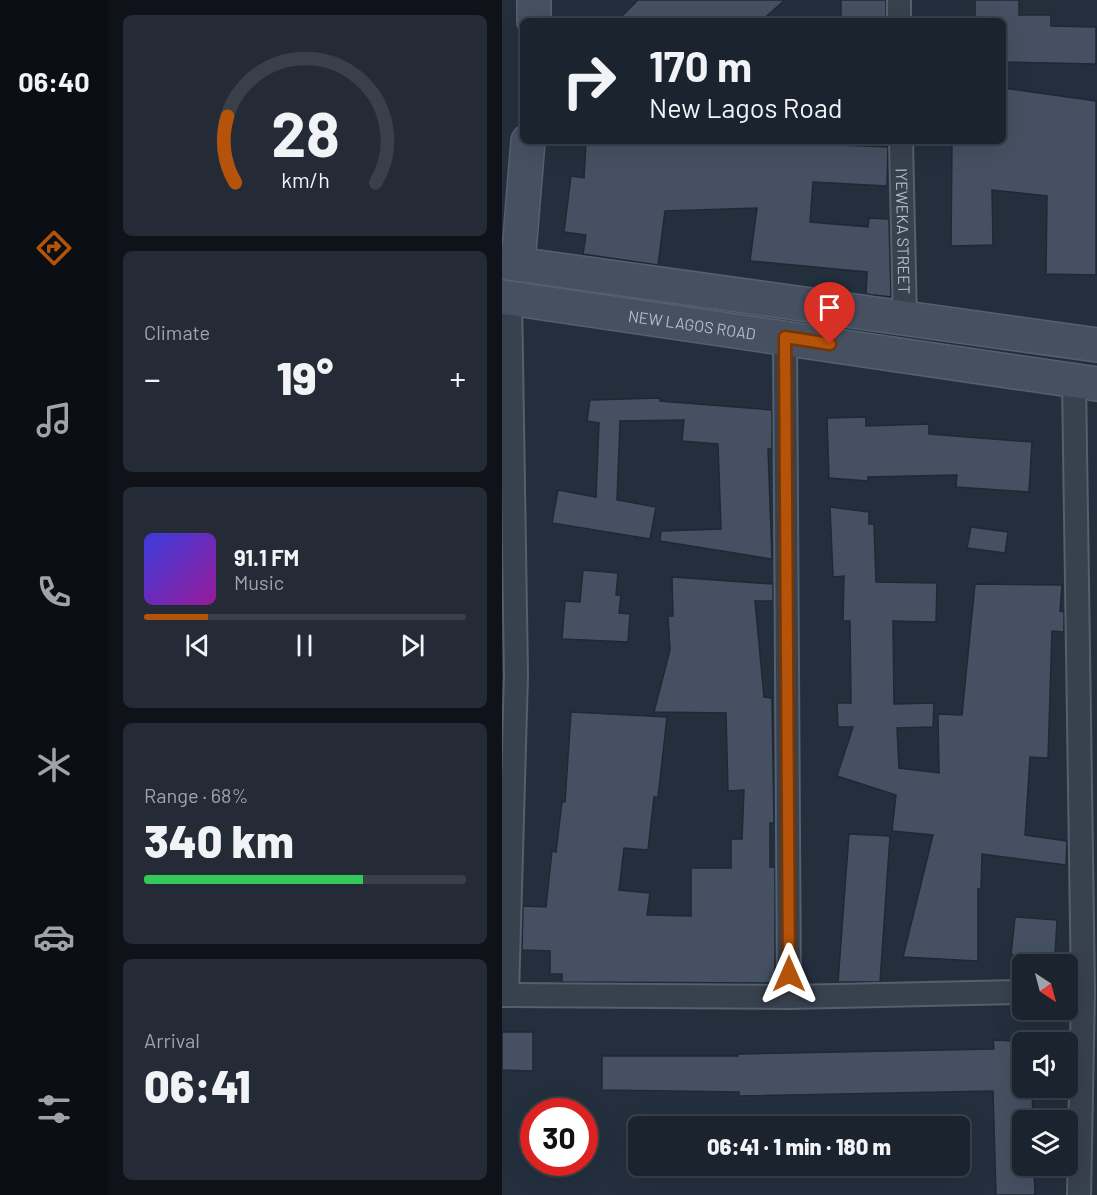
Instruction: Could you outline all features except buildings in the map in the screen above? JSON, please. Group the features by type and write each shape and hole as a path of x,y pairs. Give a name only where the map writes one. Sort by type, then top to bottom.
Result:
{"main road":[{"path":"534,0 534,18"},
{"path":"528,144 510,263 1096,345"},
{"name":"NEW LAGOS ROAD","path":"506,298 1085,382"}],"street":[{"path":"899,0 899,18"},
{"name":"IYEWEKA STREET","path":"901,144 905,320"},
{"path":"506,298 516,675 505,995 789,997 1012,992"},
{"path":"785,337 789,997"},
{"path":"1079,1195 1085,382"}],"route":[{"path":"789,974 785,337 830,344"}]}
